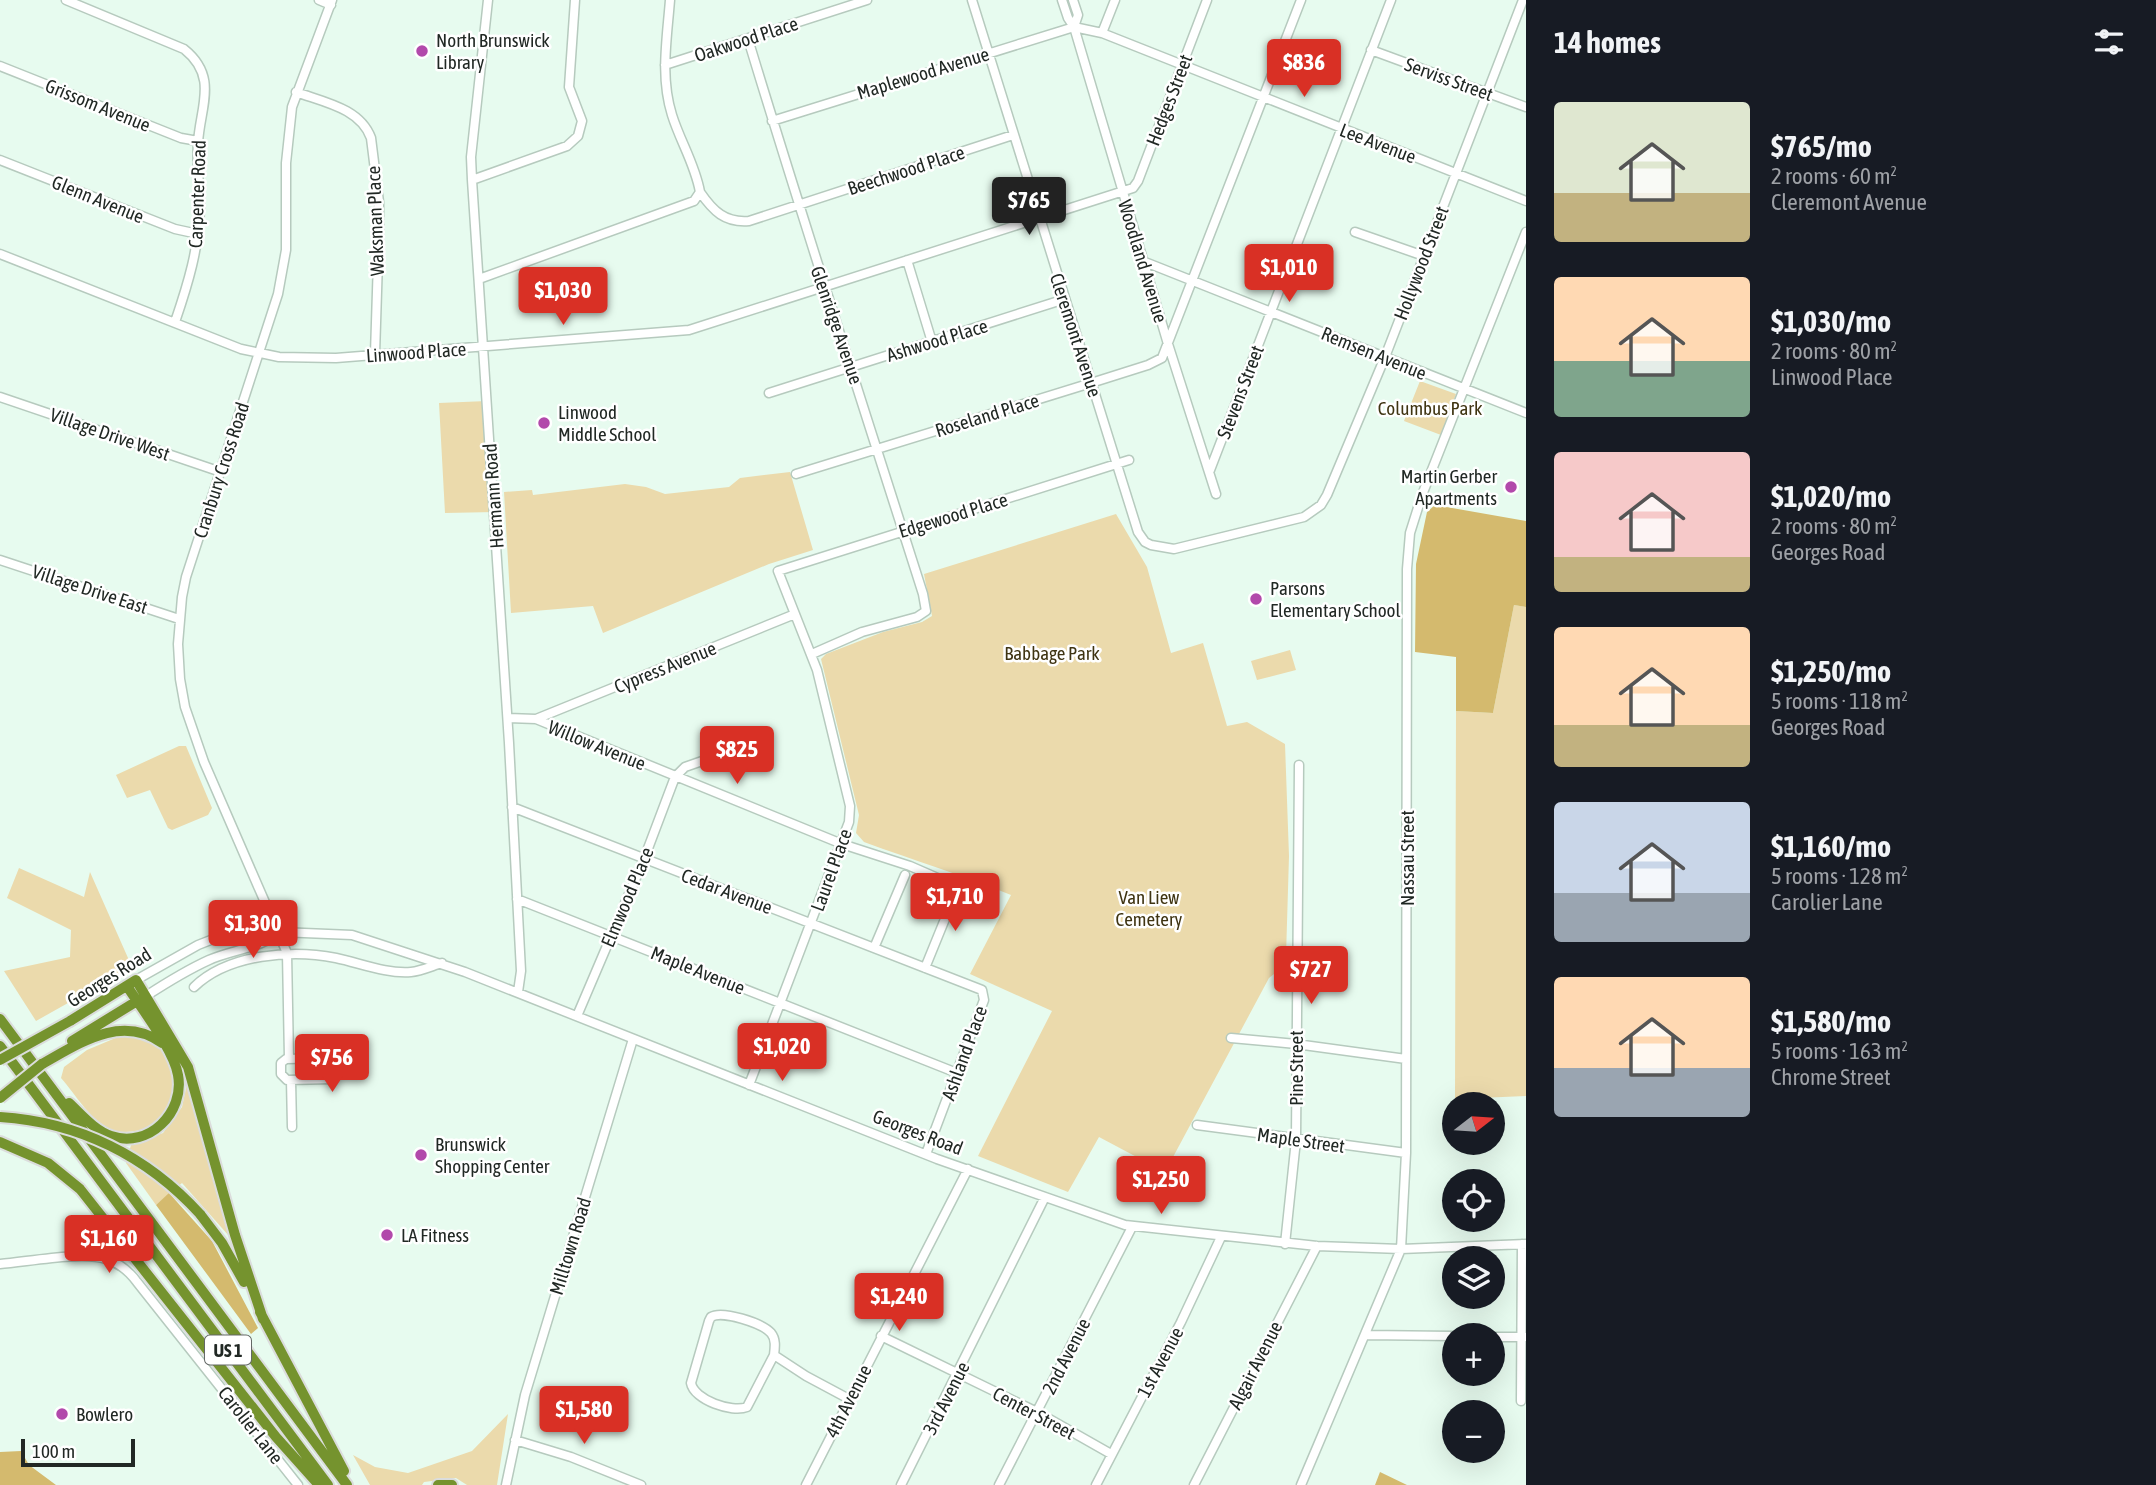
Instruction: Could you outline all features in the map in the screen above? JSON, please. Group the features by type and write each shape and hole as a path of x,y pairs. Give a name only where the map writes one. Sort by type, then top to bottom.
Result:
{"highway":[{"path":"132,983 188,1067 235,1235 263,1319"},
{"name":"Georges Road","path":"0,1060 132,983"},
{"path":"46,1080 99,1130 120,1138 141,1136 165,1122 173,1111 178,1096 179,1078 176,1066 141,998"},
{"name":"Georges Road","path":"82,1038 141,998"},
{"name":"US 1","path":"0,1019 349,1485"},
{"path":"0,1098 82,1038 127,1030 142,1033 164,1045"},
{"name":"US 1","path":"0,1046 328,1485"},
{"path":"0,1052 15,1067"},
{"path":"0,1117 55,1125 111,1145 141,1161 167,1181 200,1214 228,1252 349,1485"},
{"path":"0,1142 40,1158 80,1189 276,1437 319,1485"},
{"path":"438,1485 452,1485"}],"street":[{"name":"Carpenter Road","path":"66,0 175,44 193,56 199,65 206,90 198,141 198,234 192,273 175,322"},
{"path":"319,0 332,2"},
{"name":"Hermann Road","path":"488,0 471,158 508,718 520,971 518,992"},
{"path":"472,180 568,146 578,136 582,121 569,87 575,0"},
{"path":"479,279 694,201 699,192 697,175 672,116 664,80 670,0"},
{"name":"Oakwood Place","path":"665,65 867,0"},
{"name":"Cleremont Avenue","path":"972,0 1138,532 1151,545"},
{"name":"Woodland Avenue","path":"1062,0 1074,27 1168,344 1216,494"},
{"name":"Woodland Avenue","path":"1073,0 1078,15 1074,27"},
{"path":"1102,33 1115,0"},
{"name":"Hedges Street","path":"1122,191 1136,185 1207,0"},
{"path":"1168,344 1190,281 1301,0"},
{"name":"Stevens Street","path":"1210,470 1391,0"},
{"name":"Hollywood Street","path":"1151,545 1174,549 1304,517 1321,505 1385,357 1523,0"},
{"name":"Cranbury Cross Road","path":"288,953 204,762 185,706 179,663 179,619 186,577 278,294 286,250 286,163 289,126 296,92 332,2"},
{"name":"Maplewood Avenue","path":"772,121 1074,27"},
{"name":"Lee Avenue","path":"1074,27 1102,33 1526,201"},
{"name":"Glenridge Avenue","path":"747,39 823,287 852,366 926,611 917,617 862,632 812,654"},
{"name":"Serviss Street","path":"1371,50 1526,107"},
{"name":"Grissom Avenue","path":"0,66 181,138 198,141"},
{"name":"Waksman Place","path":"296,92 353,114 361,120 371,138 379,202 375,355"},
{"name":"Beechwood Place","path":"699,192 712,209 724,218 736,222 749,221 1013,135"},
{"name":"Glenn Avenue","path":"0,160 175,229 198,234"},
{"name":"Linwood Place","path":"0,254 259,354 307,359 484,348 690,330 1122,191"},
{"path":"1355,232 1423,256"},
{"name":"Nassau Street","path":"1301,1485 1401,1249 1406,1153 1408,551 1415,514 1526,232"},
{"path":"907,260 932,342"},
{"name":"Remsen Avenue","path":"1145,262 1526,413"},
{"name":"Ashwood Place","path":"769,393 1065,299"},
{"name":"Roseland Place","path":"796,474 1149,365 1162,358 1168,344"},
{"name":"Village Drive West","path":"0,397 220,472"},
{"name":"Edgewood Place","path":"778,571 1129,460"},
{"name":"Village Drive East","path":"0,559 179,619"},
{"name":"Laurel Place","path":"749,1086 842,844 849,822 850,806 812,654 778,571"},
{"name":"Cypress Avenue","path":"536,719 795,614"},
{"name":"Willow Avenue","path":"508,718 536,719 842,844 910,866 958,887 925,968"},
{"path":"675,777 685,767 728,752"},
{"name":"Pine Street","path":"1285,1244 1296,1139 1299,765"},
{"name":"Elmwood Place","path":"577,1016 644,859 675,777"},
{"name":"Cedar Avenue","path":"512,807 982,990"},
{"path":"874,948 905,875"},
{"name":"Maple Avenue","path":"517,899 957,1073"},
{"name":"Georges Road","path":"132,983 185,951 226,934 263,926 280,932 352,935 442,963 926,1154 1132,1227 1317,1246 1401,1249 1524,1244"},
{"name":"Georges Road","path":"141,998 208,960 269,941 280,932"},
{"path":"288,953 289,1059"},
{"path":"194,987 205,976 229,965 288,953 336,958 411,972 442,963"},
{"name":"Ashland Place","path":"926,1154 985,1000 982,990"},
{"path":"1231,1038 1406,1059"},
{"name":"Milltown Road","path":"512,1485 515,1440 524,1395 633,1039"},
{"path":"332,1058 338,1062 340,1072 333,1079 291,1080 282,1076 280,1070 281,1063 289,1059 332,1058"},
{"path":"291,1080 292,1127"},
{"name":"Maple Street","path":"1197,1125 1406,1153"},
{"name":"4th Avenue","path":"806,1485 968,1169"},
{"name":"3rd Avenue","path":"901,1485 1045,1197"},
{"name":"2nd Avenue","path":"999,1485 1132,1227"},
{"name":"1st Avenue","path":"1096,1485 1181,1322 1221,1237"},
{"path":"1521,1401 1524,1244"},
{"name":"Algair Avenue","path":"1195,1485 1317,1246"},
{"name":"Carolier Lane","path":"0,1264 91,1256 122,1266 299,1485"},
{"path":"716,1314 765,1328 772,1334 776,1345 774,1355 747,1407 734,1409 700,1398 691,1388 709,1321 716,1314"},
{"path":"1364,1335 1442,1336"},
{"name":"Center Street","path":"881,1336 1037,1412 1111,1454"},
{"path":"1505,1337 1524,1337"},
{"path":"774,1355 849,1399"},
{"path":"515,1440 571,1457 641,1485"},
{"name":"Milltown Road","path":"506,1485 513,1456"}],"green space":[{"name":"Columbus Park","path":"1420,381 1456,394 1441,435 1404,421"},
{"path":"487,401 495,512 445,513 439,403"},
{"path":"790,472 813,550 769,564 603,633 593,606 511,613 504,492 532,490 533,495 625,484 646,487 665,494 729,487 740,478"},
{"path":"1116,514 1147,567 1171,653 1203,643 1227,726 1247,722 1285,744 1289,856 1286,956 1285,965 1269,978 1165,1172 1099,1137 1068,1192 978,1156 1052,1011 970,974 1011,895 864,842 856,833 859,815 821,659 826,654 883,632 922,622 932,616 924,574"},
{"path":"1514,605 1526,607 1526,1096 1505,1097 1505,1092 1455,1092 1456,711 1493,713"},
{"path":"1290,650 1296,670 1257,680 1251,661"},
{"path":"179,746 186,746 212,808 208,815 172,830 168,828 150,790 127,798 116,775"},
{"path":"19,868 84,897 90,872 132,967 36,1021 4,971 70,957 71,930 7,898"},
{"path":"125,1034 151,1041 163,1050 171,1062 174,1077 173,1091 160,1118 149,1126 121,1132 99,1122 61,1078 64,1067 87,1050"},
{"path":"188,1079 229,1236 182,1183 156,1205 126,1163 131,1145 163,1133 182,1107"},
{"path":"508,1414 497,1485 467,1485 456,1478 424,1482 422,1485 370,1485 353,1455 375,1467 408,1473 472,1451"}],"shaded area":[{"path":"1435,505 1526,521 1526,607 1514,605 1493,713 1456,711 1456,657 1415,652 1416,564 1427,512"},
{"path":"169,1193 212,1241 258,1328 251,1334 156,1205"},
{"path":"21,1451 29,1465 56,1485 0,1485 0,1452"},
{"path":"1380,1472 1407,1485 1375,1485"}],"place":[{"name":"North Brunswick Library","path":"422,51"},
{"name":"Linwood Middle School","path":"544,423"},
{"name":"Martin Gerber Apartments","path":"1511,487"},
{"name":"Parsons Elementary School","path":"1256,599"},
{"name":"Brunswick Shopping Center","path":"421,1155"},
{"name":"LA Fitness","path":"387,1235"},
{"name":"Bowlero","path":"62,1414"}],"park label":[{"name":"Babbage Park","path":"1052,653"},
{"name":"Van Liew Cemetery","path":"1149,908"}]}
